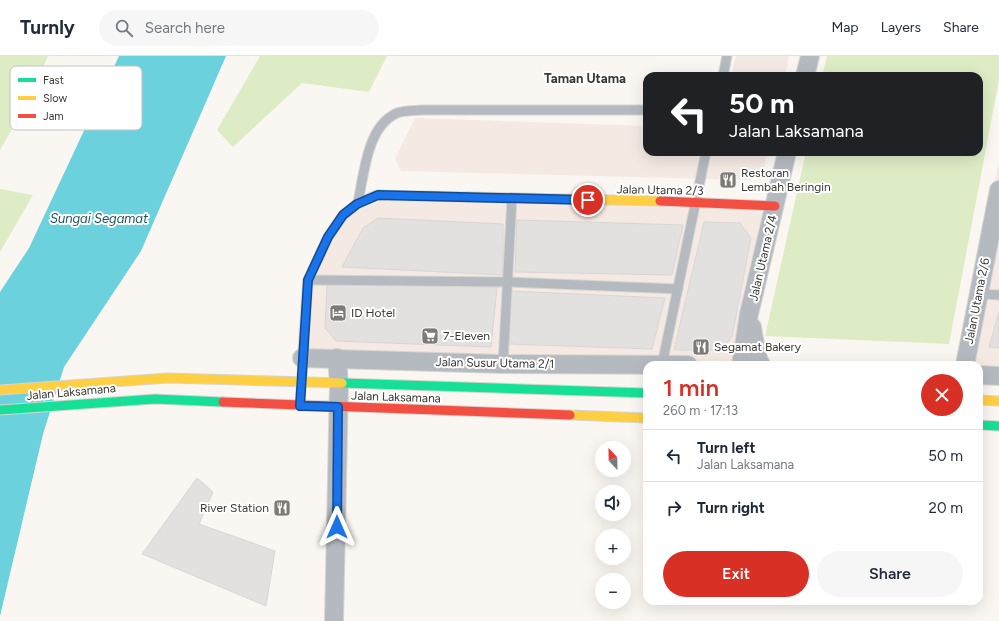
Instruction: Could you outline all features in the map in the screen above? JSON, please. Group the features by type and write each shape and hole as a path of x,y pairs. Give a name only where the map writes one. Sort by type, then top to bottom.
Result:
{"main road":[{"name":"Jalan Utama 2/3","path":"300,406 308,280 328,237 343,215 357,204 378,195 694,202 775,206"},
{"name":"Jalan Laksamana","path":"0,390 121,380 168,378 643,393"},
{"name":"Jalan Laksamana","path":"0,410 119,400 155,399 300,406 643,418"},
{"path":"983,400 999,401"},
{"path":"983,425 999,426"}],"street":[{"path":"806,72 810,56"},
{"name":"Jalan Utama 2/4","path":"742,361 749,314 786,156"},
{"name":"Jalan Utama 2/6","path":"966,361 999,190"},
{"path":"749,314 759,361"},
{"name":"Jalan Susur Utama 2/1","path":"302,358 503,364 643,364"},
{"path":"334,621 339,384 337,358"},
{"path":"983,375 999,376"}],"lane":[{"path":"723,72 727,56"},
{"path":"357,204 372,141 379,126 396,113 422,110 643,110"},
{"path":"663,361 694,202 705,156"},
{"path":"503,364 512,198"},
{"path":"308,280 508,282 678,288"},
{"path":"979,294 999,295"}],"shaded area":[{"path":"736,56 789,56 786,72 732,72"},
{"path":"415,118 643,126 643,156 766,156 763,173 751,180 401,171 395,159"},
{"path":"999,161 999,369 983,369 983,361 960,361"},
{"path":"354,198 782,201 748,361 643,361 643,364 296,362 302,280"}],"green space":[{"path":"0,56 48,56 44,66 10,66 10,130 12,130 0,150"},
{"path":"260,56 387,56 369,92 302,83 233,147 217,130"},
{"path":"827,56 999,56 999,80 949,344 765,336 805,156 983,156 983,72 823,72"},
{"path":"0,189 33,195 0,252"}],"water":[{"name":"Sungai Segamat","path":"119,56 226,56 141,251 64,367 43,434 0,616 0,292 29,248 84,130 142,130 142,66 114,66"}],"building":[{"path":"378,218 503,224 503,275 342,267 363,228"},
{"path":"517,220 683,225 672,275 515,272"},
{"path":"704,222 740,223 751,238 732,337 720,350 674,350"},
{"path":"327,285 497,287 491,347 336,341 325,328"},
{"path":"511,291 665,298 652,349 508,344"},
{"path":"999,312 999,348 989,347"},
{"path":"197,478 213,492 199,524 275,551 266,606 142,554"}],"traffic: fast":[{"path":"300,406 308,280 328,237 343,215 357,204 377,195 468,197"},
{"path":"342,383 643,393"},
{"path":"0,410 155,399 223,402"},
{"path":"983,425 999,426"}],"traffic: slow":[{"path":"468,197 660,201"},
{"path":"0,390 168,378 342,383"},
{"path":"983,400 999,401"},
{"path":"570,415 643,418"}],"traffic: jam":[{"path":"660,201 775,206"},
{"path":"223,402 570,415"}],"place":[{"name":"Restoran Lembah Beringin","path":"728,180"},
{"name":"ID Hotel","path":"338,313"},
{"name":"7-Eleven","path":"430,336"},
{"name":"Segamat Bakery","path":"701,347"},
{"name":"River Station","path":"282,508"}],"district":[{"name":"Taman Utama","path":"585,78"}],"route":[{"path":"337,527 338,407 300,406 308,280 312,267 328,237 343,215 357,204 378,195 588,200"}]}
